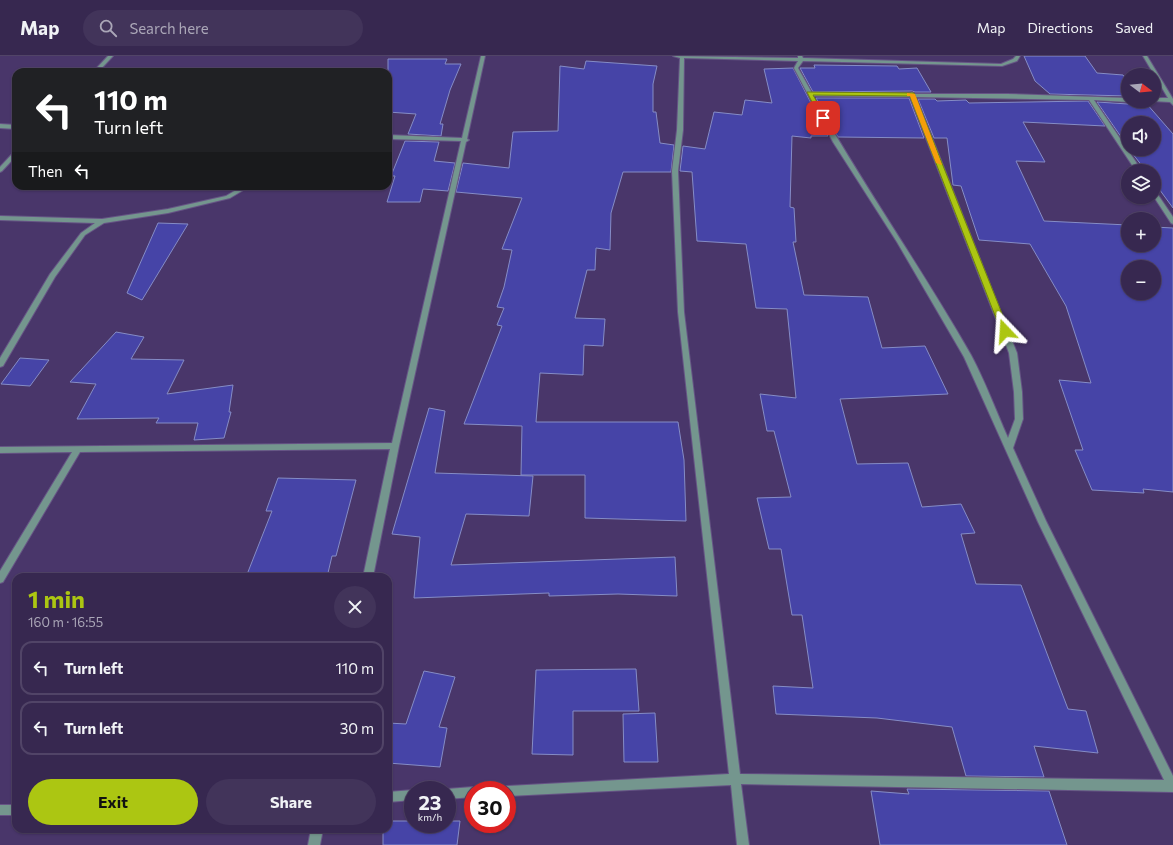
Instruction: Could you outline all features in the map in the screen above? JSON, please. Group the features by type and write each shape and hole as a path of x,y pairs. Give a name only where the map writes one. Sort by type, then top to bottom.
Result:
{"street":[{"path":"99,68 111,56"},
{"path":"369,573 395,446 466,140 483,56"},
{"path":"743,845 681,312 675,171 680,130 680,56 800,58 1002,65 1015,60 1018,56"},
{"path":"1145,56 1172,101"},
{"path":"516,791 735,779 1173,786 1042,522 968,357 900,242 836,142 796,68 800,58"},
{"path":"810,94 912,94 1121,100"},
{"path":"912,94 1013,353 1018,392 1019,420 1009,448"},
{"path":"1091,100 1134,164"},
{"path":"1161,100 1172,101"},
{"path":"0,126 12,127"},
{"path":"392,137 466,140"},
{"path":"0,170 12,157"},
{"path":"0,218 102,221 168,211 228,197 240,190"},
{"path":"1161,204 1173,222"},
{"path":"0,364 52,276 83,234 102,221"},
{"path":"0,450 395,446"},
{"path":"0,580 78,449"},
{"path":"392,797 404,796"},
{"path":"0,810 12,810"},
{"path":"314,845 316,833"}],"building":[{"path":"1024,56 1085,56 1097,73 1121,75 1121,96 1050,94 1035,81"},
{"path":"388,59 447,59 445,64 461,64 450,90 440,124 443,124 441,136 408,134 416,114 392,112 392,68 388,68"},
{"path":"586,61 657,66 653,84 653,112 656,112 660,143 674,145 671,172 623,172 611,213 610,250 596,248 595,270 587,270 575,318 605,319 603,346 584,345 583,375 540,373 536,422 678,422 684,460 686,521 585,518 585,475 521,475 522,426 464,424 502,326 497,325 504,308 497,307 504,287 512,250 502,249 522,198 456,192 463,163 509,168 513,132 558,131 560,66 584,69"},
{"path":"814,65 897,66 899,69 917,68 931,92 813,92 800,68 815,68"},
{"path":"793,68 828,136 811,136 811,138 792,136 790,207 794,208 796,242 793,242 804,295 868,297 882,348 925,346 948,394 840,399 857,464 908,463 922,507 961,504 975,533 961,534 976,584 1021,585 1068,709 1086,711 1098,753 1034,746 1044,777 966,776 952,727 877,718 776,714 773,686 813,688 802,615 792,615 781,549 769,549 757,498 791,497 774,431 767,431 760,394 796,398 787,309 756,308 746,244 697,241 692,172 680,171 683,146 705,149 714,112 742,115 745,100 772,103 764,69"},
{"path":"816,98 909,98 924,138 838,137"},
{"path":"918,99 935,99 937,101 966,100 969,103 1088,101 1105,126 1023,122 1045,162 1016,161 1044,221 1121,225 1121,252 1161,252 1161,227 1173,228 1173,492 1143,489 1144,493 1092,490 1075,450 1083,450 1059,380 1091,383 1066,306 1030,244 979,240 961,186 953,185 947,138 934,138"},
{"path":"1097,102 1121,104 1121,108 1150,108 1157,116 1121,116 1121,137"},
{"path":"1161,120 1173,134 1173,208 1161,192 1161,164 1141,164 1134,156 1161,156"},
{"path":"405,141 439,142 434,161 455,163 448,191 423,189 420,202 387,202 391,190 392,190 395,176 392,176"},
{"path":"158,223 188,224 142,300 127,293"},
{"path":"116,332 144,337 131,359 184,360 167,394 233,385 229,412 231,412 224,438 194,440 198,423 156,423 159,418 77,419 96,384 70,382"},
{"path":"20,358 49,360 30,386 1,384"},
{"path":"429,408 445,411 435,473 533,476 529,516 466,514 451,565 675,557 677,596 618,594 549,596 549,593 414,598 420,537 392,534"},
{"path":"278,478 356,480 336,556 332,556 328,573 248,573 272,511 266,511"},
{"path":"636,669 639,711 573,711 573,755 532,754 536,670"},
{"path":"424,671 455,677 439,727 447,728 440,767 392,763 392,723 406,724"},
{"path":"655,713 658,762 624,762 623,714"},
{"path":"907,789 1049,791 1067,845 880,845 871,791 909,794"},
{"path":"392,821 404,821 404,833 456,833 456,821 460,821 457,845 383,845 383,833 392,833"}],"slow traffic":[{"path":"909,94 912,94 939,163"}],"route":[{"path":"823,118 810,94 912,94 1005,331"}]}
